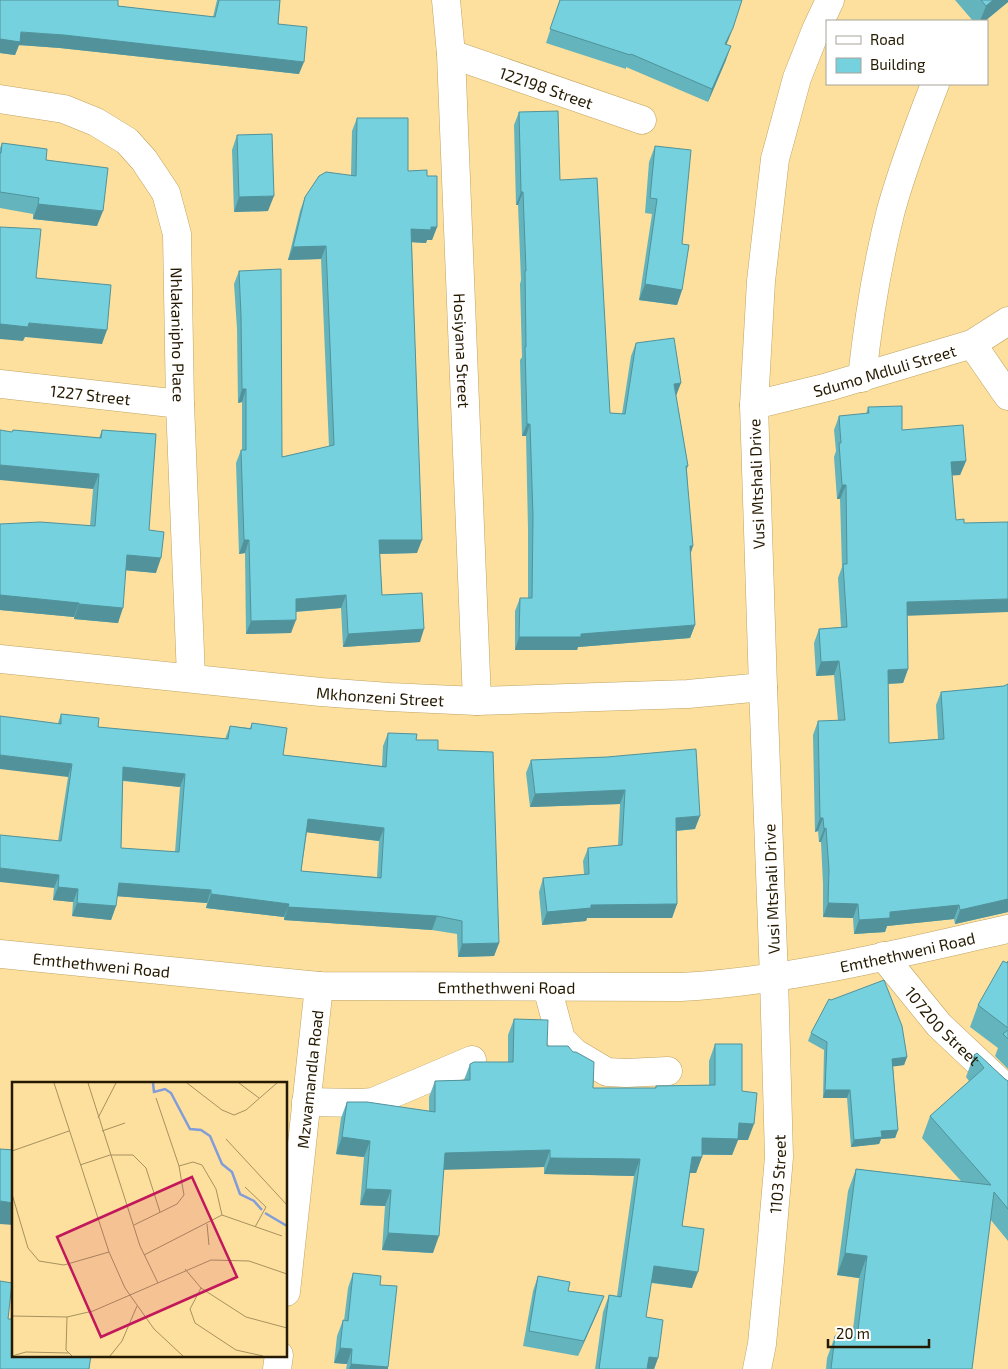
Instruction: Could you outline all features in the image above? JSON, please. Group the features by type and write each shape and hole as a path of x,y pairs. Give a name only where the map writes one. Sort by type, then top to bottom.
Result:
{"street":[{"name":"Hosiyana Street","path":"446,0 451,54 477,701"},
{"name":"Vusi Mtshali Drive","path":"774,978 762,687 754,405 761,281 775,159 798,78 816,30 830,0"},
{"name":"122198 Street","path":"451,54 642,120"},
{"path":"862,378 867,331 891,210 911,146 935,85"},
{"name":"Nhlakanipho Place","path":"0,98 64,109 96,122 127,141 144,160 166,193 176,234 180,404 191,677"},
{"name":"Sdumo Mdluli Street","path":"754,405 862,378 972,344 1008,321"},
{"path":"972,344 1008,396"},
{"name":"1227 Street","path":"0,384 180,404"},
{"name":"Mkhonzeni Street","path":"0,658 341,693 477,701 688,694 762,687"},
{"name":"Emthethweni Road","path":"0,954 319,986 681,987 722,985 774,978 1008,929"},
{"name":"107200 Street","path":"883,956 939,1025 1008,1090"},
{"name":"1103 Street","path":"757,1369 762,1344 779,1157 774,978"},
{"name":"Mzwamandla Road","path":"288,1273 319,986"},
{"path":"547,987 561,1039 575,1053 607,1072 626,1074 668,1071"},
{"path":"306,1102 373,1102 472,1060"},
{"path":"277,1369 280,1356"}],"building":[{"path":"0,0 118,0 118,6 215,17 219,0 280,0 278,24 307,27 304,62 64,35 21,32 20,42 0,39"},
{"path":"560,0 742,0 733,28 725,44 731,46 712,89 631,54 550,29"},
{"path":"981,0 993,0 986,6"},
{"path":"558,111 560,180 597,178 610,413 625,414 636,343 674,338 681,383 674,384 688,466 686,466 693,546 690,546 695,625 581,634 581,637 519,637 520,598 532,598 533,516 530,424 527,424 526,271 523,192 521,192 519,112"},
{"path":"357,118 408,118 408,171 427,170 427,176 437,176 437,227 431,227 431,230 411,229 422,540 379,540 382,595 422,593 424,629 348,634 346,595 296,599 296,620 251,621 249,540 244,540 241,450 246,450 246,389 242,389 239,271 281,269 282,457 334,445 326,246 293,247 305,197 319,176 326,172 356,176"},
{"path":"272,134 274,196 239,197 237,135"},
{"path":"2,143 47,149 46,160 108,168 103,211 38,204 39,198 0,192 0,153"},
{"path":"655,146 691,150 682,244 689,245 682,290 645,284 657,199 650,198"},
{"path":"0,227 41,229 36,278 111,285 107,330 29,323 28,327 0,324"},
{"path":"902,406 902,430 963,425 966,461 951,462 956,520 964,519 964,523 1008,522 1008,599 907,602 908,669 888,670 889,743 944,739 941,692 1004,686 1008,684 1008,899 960,910 959,905 890,912 890,918 859,920 858,904 828,903 829,870 826,828 824,829 823,818 820,818 818,721 845,720 839,661 821,662 819,629 847,627 843,564 847,564 846,485 842,485 839,416 869,413 868,407"},
{"path":"0,430 101,438 102,430 156,434 149,530 164,532 161,558 127,555 123,608 0,595 0,524 40,522 95,526 99,474 0,465"},
{"path":"61,714 99,718 98,727 228,739 230,726 251,729 252,723 287,728 283,755 386,767 388,733 417,734 416,740 438,740 438,750 493,752 499,943 462,944 462,921 437,916 288,907 289,904 211,894 211,890 119,883 116,906 77,903 78,889 58,887 59,875 0,868 0,835 61,841 72,764 0,755 0,716 61,724","holes":["123,767 185,774 179,852 121,848","308,819 384,828 381,878 301,871"]},
{"path":"696,749 700,816 676,818 677,904 591,905 591,908 547,912 543,878 589,874 588,848 622,845 625,790 535,794 531,760 607,757"},
{"path":"1003,961 1007,963 1008,961 1008,1028 978,1005"},
{"path":"884,980 902,1026 907,1057 892,1059 898,1130 881,1131 882,1137 854,1140 850,1090 825,1090 827,1042 811,1033 829,999 831,1000"},
{"path":"514,1019 548,1020 547,1046 568,1046 573,1052 594,1062 593,1088 656,1088 656,1086 715,1085 715,1044 742,1044 742,1091 757,1093 754,1124 739,1123 738,1139 702,1138 702,1157 692,1157 682,1226 704,1229 698,1272 654,1266 646,1317 663,1320 658,1358 649,1357 647,1369 599,1369 609,1295 621,1297 640,1159 550,1158 550,1150 445,1153 439,1236 388,1233 391,1190 366,1189 370,1141 342,1137 347,1102 367,1102 435,1112 435,1081 470,1080 470,1064 474,1062 513,1062"},
{"path":"1008,1030 1008,1039 1003,1034"},
{"path":"977,1053 1008,1081 1008,1209 994,1192 972,1369 831,1369 835,1336 857,1338 867,1256 845,1253 856,1169 991,1185 930,1116 984,1068 974,1055"},
{"path":"0,1149 12,1150 12,1203 0,1201"},
{"path":"353,1273 381,1276 380,1285 397,1286 388,1367 351,1364 352,1349 340,1348 343,1320 348,1321"},
{"path":"538,1276 570,1282 568,1291 604,1296 584,1341 529,1331"},
{"path":"0,1281 12,1283 8,1319 12,1319 12,1356 91,1356 89,1369 0,1369"}]}
